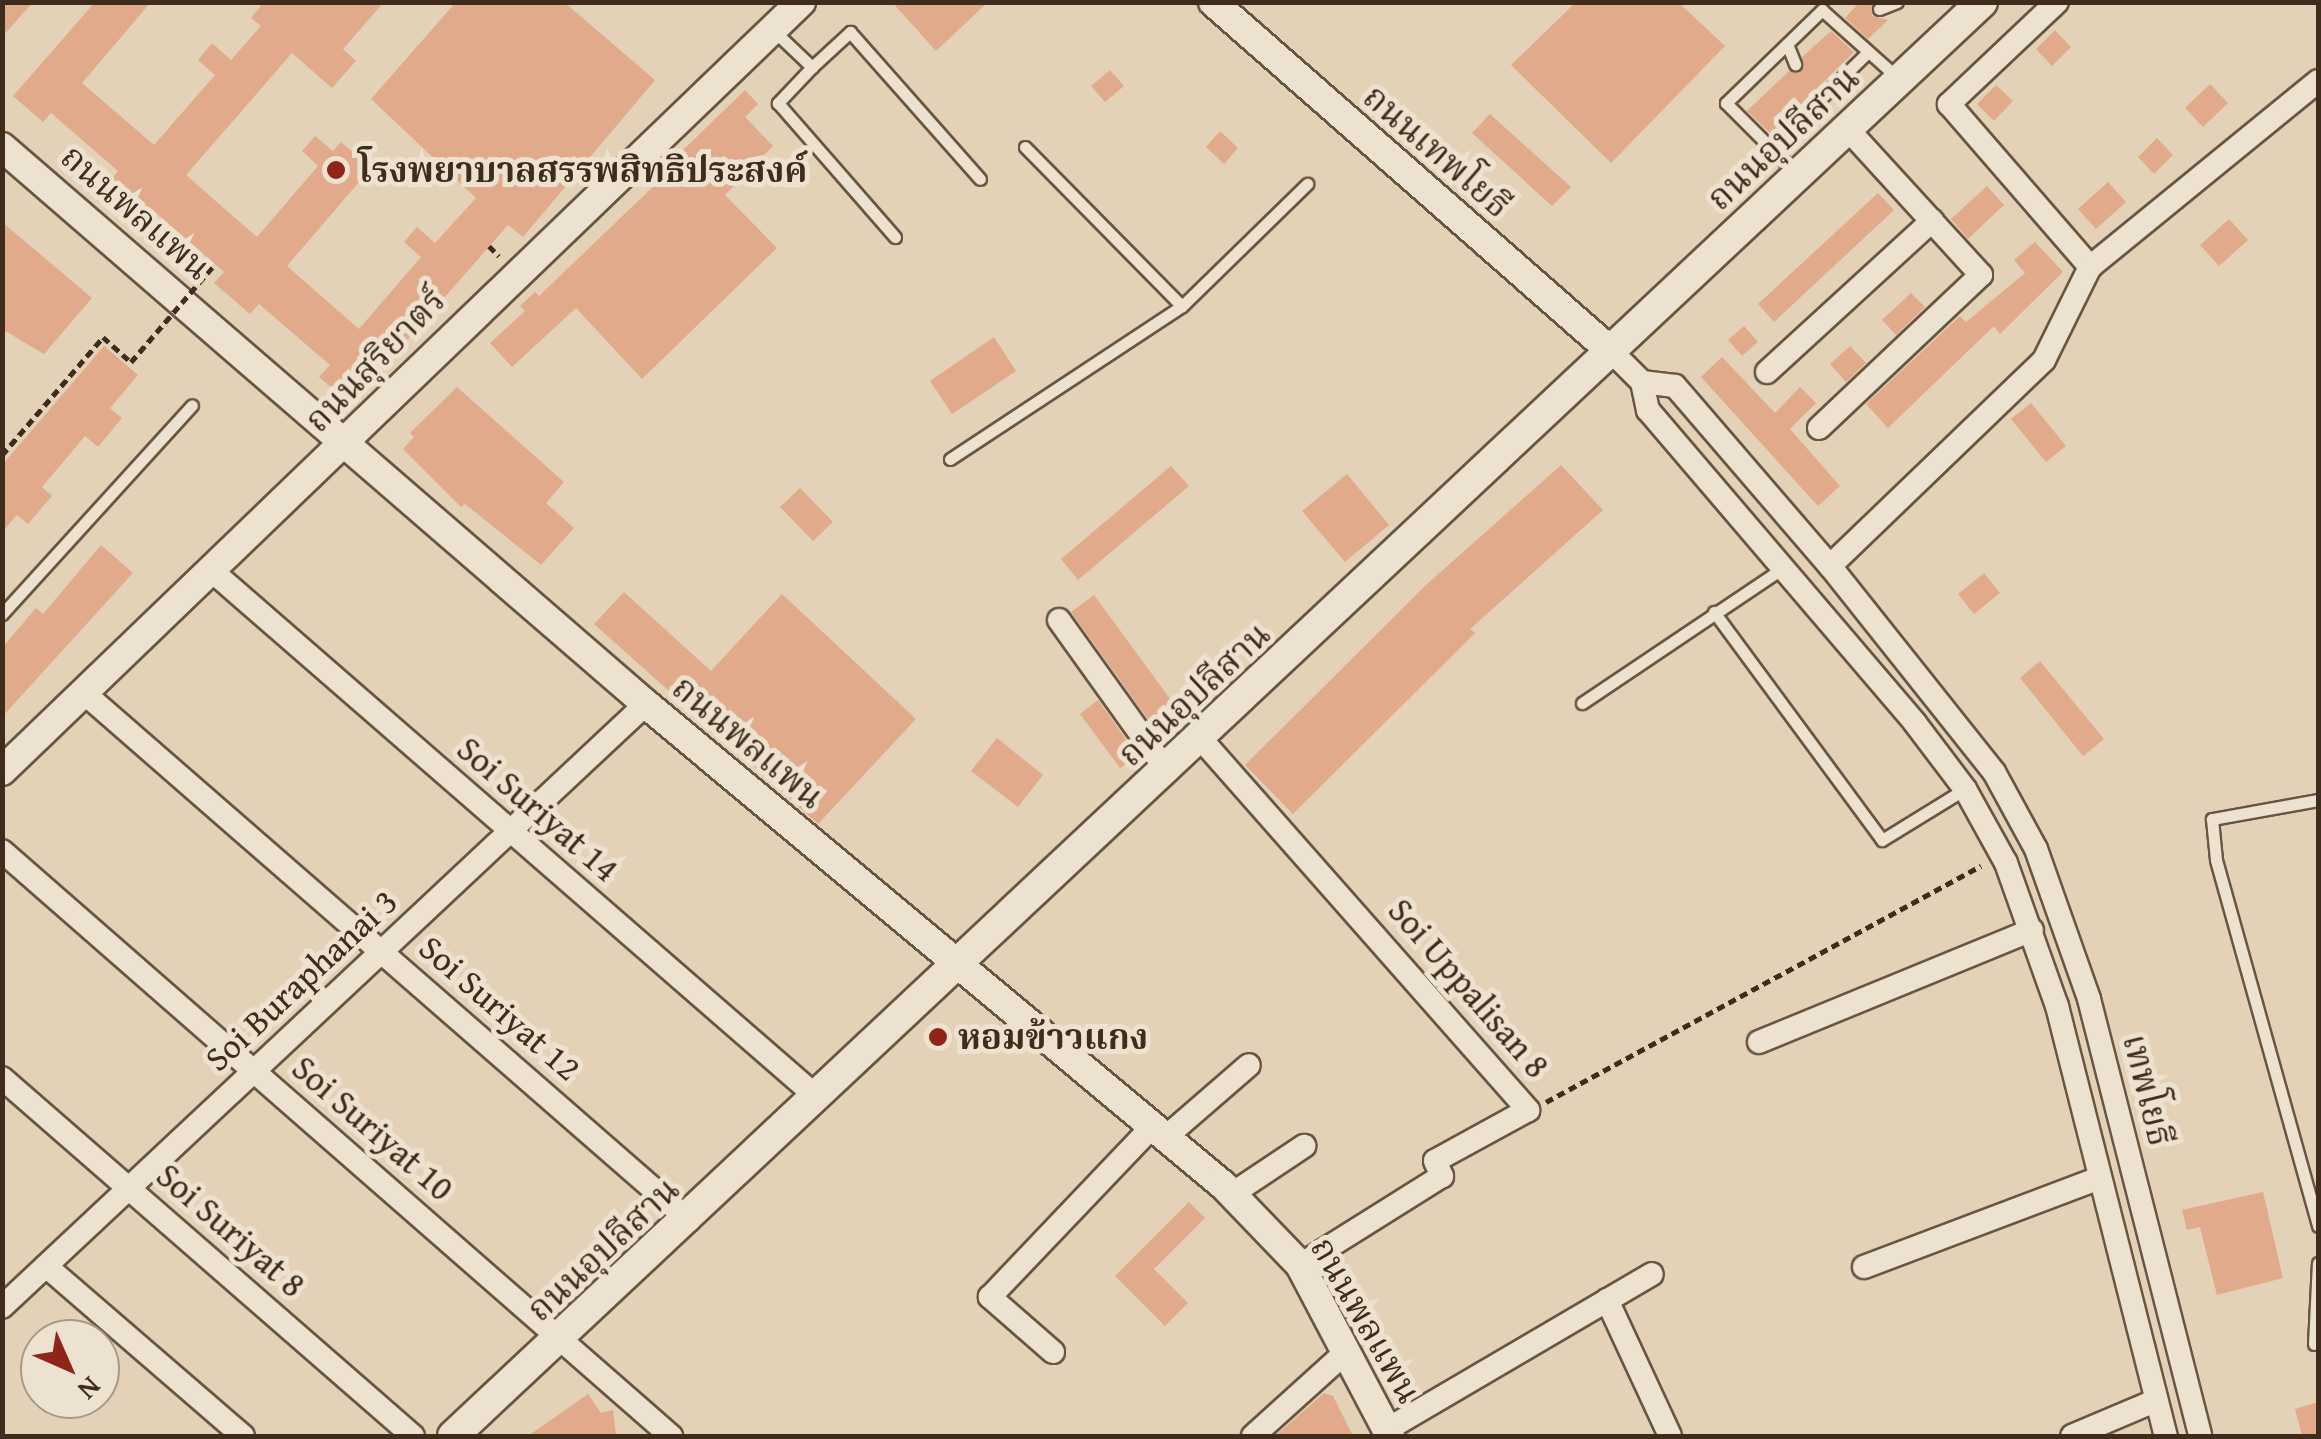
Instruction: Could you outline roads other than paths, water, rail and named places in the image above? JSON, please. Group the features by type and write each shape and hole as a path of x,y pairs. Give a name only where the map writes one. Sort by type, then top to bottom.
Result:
{"main road":[{"name":"ถนนอุปลีสาน","path":"453,1436 690,1220 1982,2"}],"street":[{"name":"ถนนสุริยาตร์","path":"2,771 802,2"},
{"name":"ถนนเทพโยธี","path":"1214,2 1613,353"},
{"path":"2041,8 1949,104 2090,267"},
{"path":"1830,566 2044,360 2090,267 2318,81"},
{"path":"1818,428 1981,275 1847,128"},
{"name":"ถนนพลแพน","path":"2,147 646,704 1232,1194 1300,1265 1388,1433"},
{"path":"1768,372 1932,221"},
{"name":"เทพโยธี","path":"1613,353 1642,382 1648,410 1786,566 1965,789 2001,855 2032,930 2166,1436"},
{"name":"เทพโยธี","path":"1642,382 1674,386 1830,566 1994,772 2036,849 2089,999 2200,1436"},
{"name":"Soi Suriyat 14","path":"212,572 818,1098"},
{"path":"1059,620 1167,770"},
{"name":"Soi Suriyat 12","path":"83,692 690,1220"},
{"name":"Soi Buraphanai 3","path":"2,1307 646,704"},
{"name":"Soi Uppalisan 8","path":"1201,739 1528,1110 1435,1161 1442,1176 1300,1265"},
{"path":"1965,789 1994,772"},
{"name":"Soi Suriyat 10","path":"2,851 671,1436"},
{"path":"1759,1042 2032,930"},
{"path":"1054,1352 990,1297 1160,1130 1249,1065"},
{"name":"Soi Suriyat 8","path":"2,1078 413,1436"},
{"path":"1232,1194 1304,1146"},
{"path":"1864,1267 2099,1178"},
{"path":"46,1266 243,1436"},
{"path":"1388,1433 1652,1274"},
{"path":"1608,1300 1670,1436"},
{"path":"1253,1436 1345,1352"},
{"path":"2072,1436 2157,1400"}],"lane":[{"path":"1879,9 1897,2"},
{"path":"1798,175 1726,103 1823,6 1866,54 1900,80"},
{"path":"773,30 812,67"},
{"path":"895,237 778,103 850,32 980,179"},
{"path":"1787,44 1794,64"},
{"path":"1771,147 1808,105 1866,54"},
{"path":"1025,147 1182,306"},
{"path":"950,459 1182,306 1307,184"},
{"path":"2,614 192,405"},
{"path":"1582,703 1786,566"},
{"path":"1714,612 1882,840 1965,789"},
{"path":"2318,800 2212,819 2216,860 2318,1226"},
{"path":"2314,1344 2318,1263"}],"place":[{"name":"โรงพยาบาลสรรพสิทธิประสงค์","path":"336,170"},
{"name":"หอมข้าวแกง","path":"938,1037"}]}
